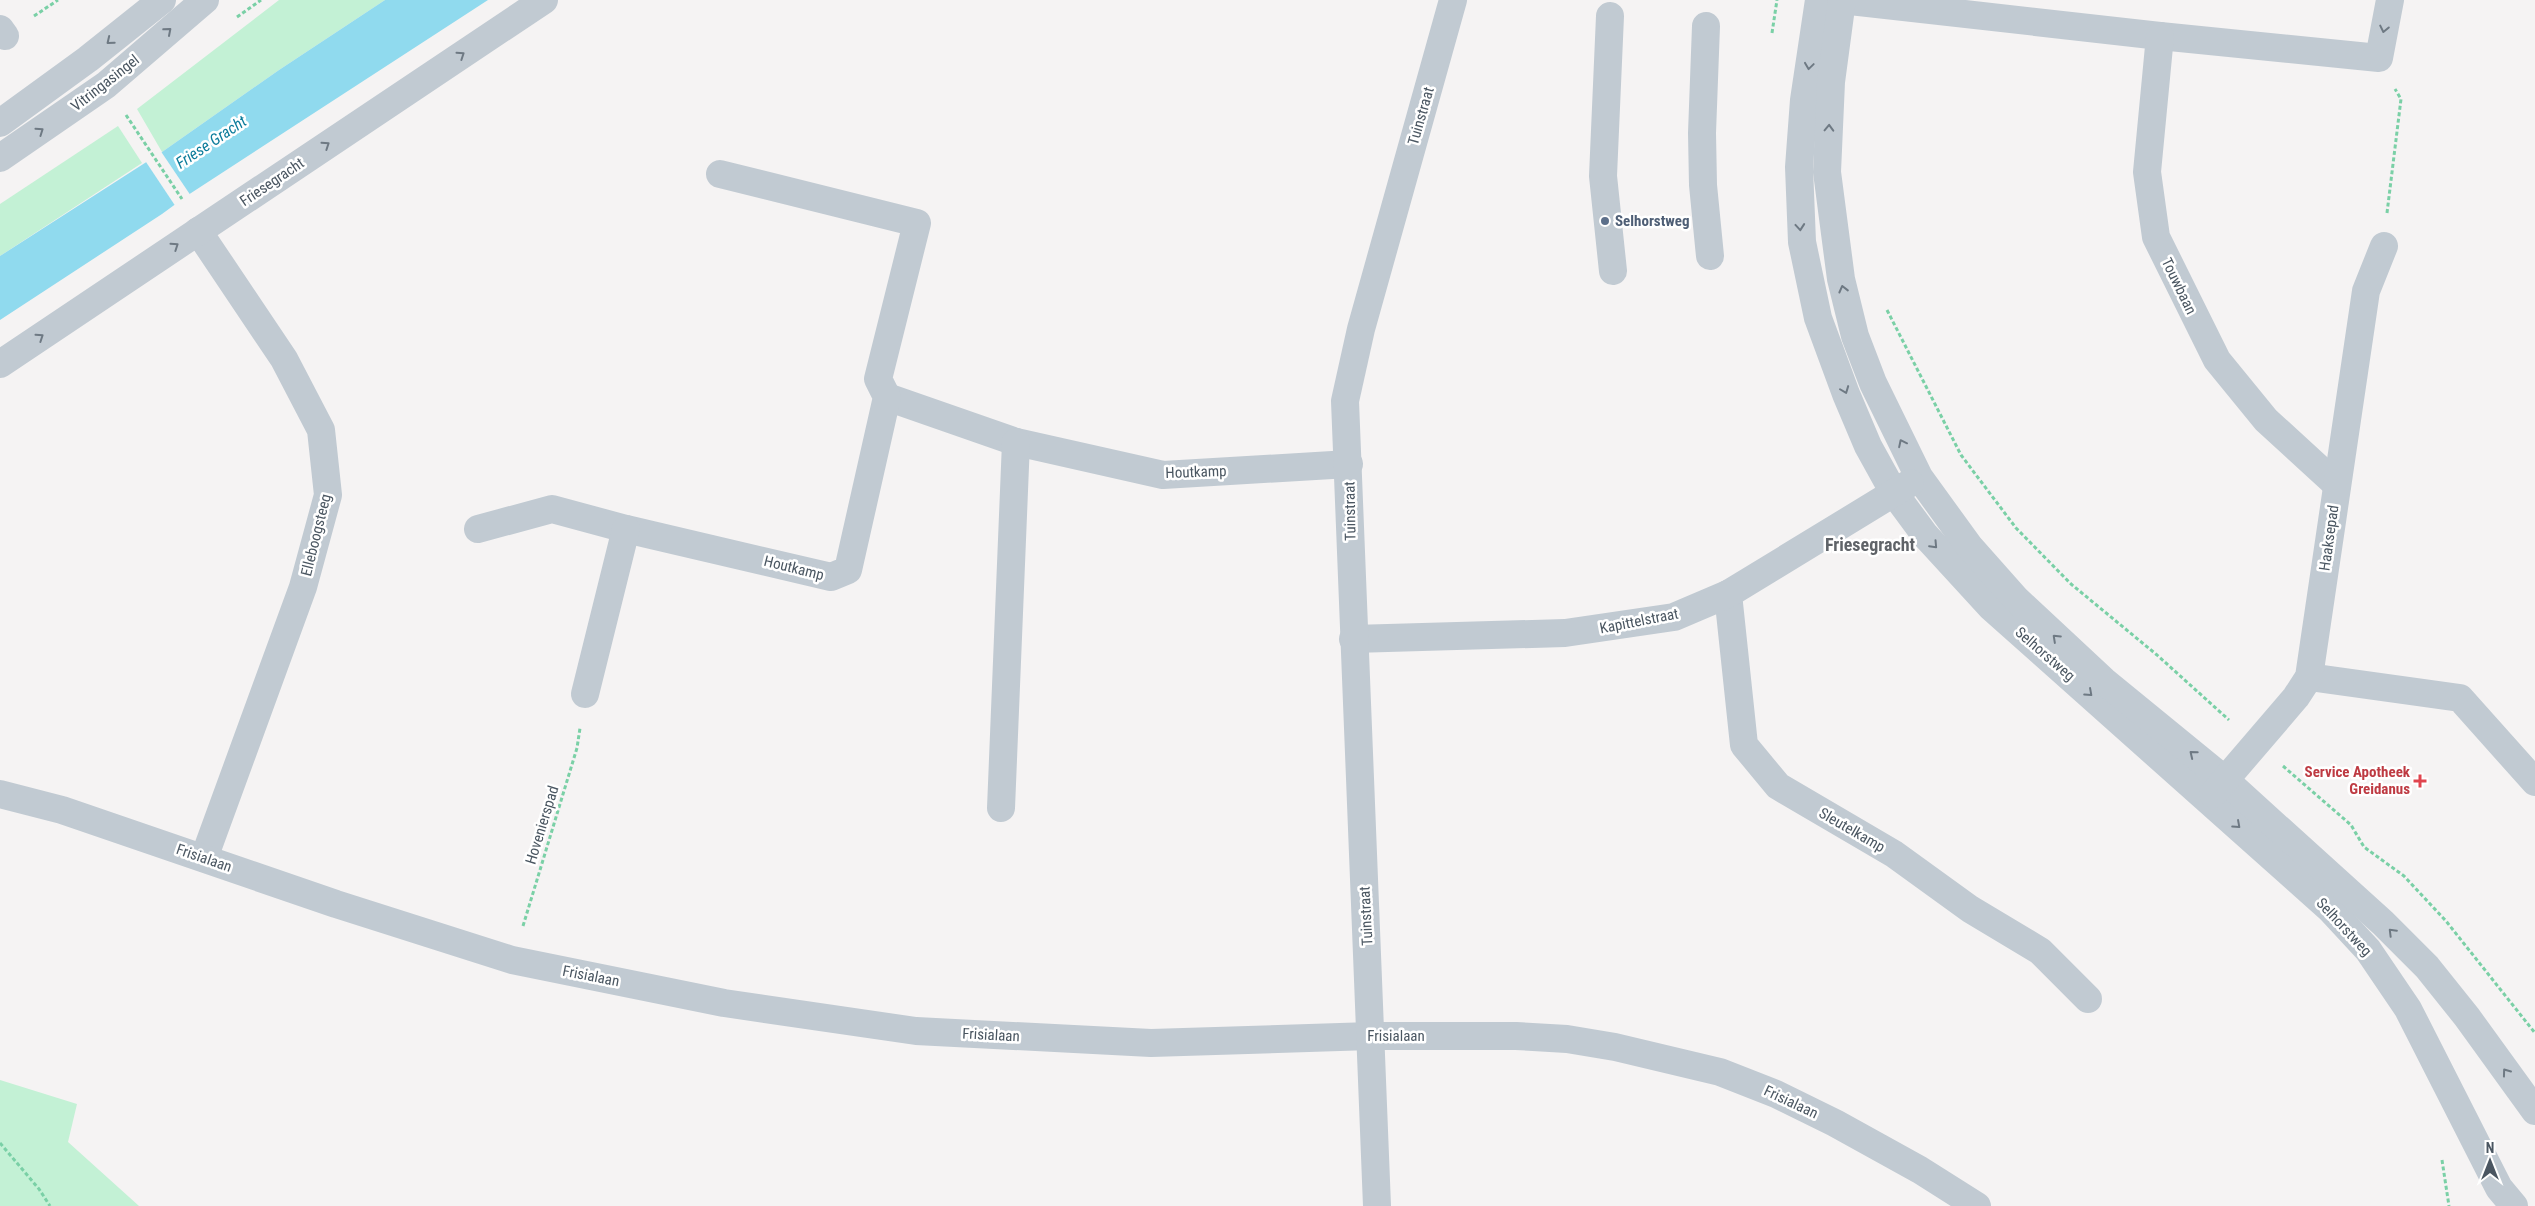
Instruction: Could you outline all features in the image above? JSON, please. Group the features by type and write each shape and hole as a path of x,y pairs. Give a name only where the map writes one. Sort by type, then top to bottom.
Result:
{"street":[{"name":"Vitringasingel","path":"0,123 88,59 162,0"},
{"name":"Vitringasingel","path":"0,158 106,85 205,0"},
{"name":"Friesegracht","path":"0,364 544,0"},
{"name":"Tuinstraat","path":"1377,1206 1354,639 1349,464 1345,402 1355,358 1453,0"},
{"name":"Selhorstweg","path":"1819,0 1830,82 1827,172 1841,279 1855,336 1873,383 1919,477 1969,546 2016,599 2216,790 2368,950 2408,1009 2499,1188 2514,1206"},
{"name":"Selhorstweg","path":"1842,0 1824,38 1804,100 1799,167 1802,242 1818,318 1846,394 1868,446 1894,493 1925,535 1991,607 2383,923 2427,967 2467,1017 2535,1111"},
{"path":"1842,0 2160,36 2378,58 2390,0"},
{"path":"1610,16 1603,176 1612,271"},
{"path":"1706,26 1702,133 1703,185 1710,256"},
{"name":"Touwbaan","path":"2160,36 2147,172 2156,237 2217,360 2266,420 2337,485"},
{"path":"720,174 917,223 878,379 887,397"},
{"name":"Elleboogsteeg","path":"198,231 284,359 320,430 328,495 303,586 204,858"},
{"name":"Haaksepad","path":"2216,790 2296,697 2309,677 2366,291 2384,246"},
{"name":"Houtkamp","path":"478,529 552,508 626,529 831,577 848,570 887,397 1016,442 1163,475 1349,464"},
{"path":"1001,808 1016,442"},
{"name":"Kapittelstraat","path":"1354,639 1565,633 1674,617 1728,594 1919,477"},
{"path":"585,694 626,529"},
{"name":"Sleutelkamp","path":"1728,594 1744,745 1778,786 1894,854 1970,909 2040,950 2088,999"},
{"path":"2309,677 2460,698 2535,782"},
{"name":"Frisialaan","path":"0,794 62,810 336,904 512,960 724,1003 916,1030 1151,1043 1371,1036 1516,1036 1567,1039 1660,1056 1720,1072 1776,1094 1835,1123 1920,1170 1977,1206"}],"path":[{"path":"1772,33 1777,0"},
{"path":"2378,58 2401,99 2384,246"},
{"path":"123,110 183,202"},
{"path":"1883,301 1961,455 2016,528 2071,584 2157,655 2256,744 2351,825 2364,847 2404,876 2446,921 2535,1033"},
{"name":"Hovenierspad","path":"512,960 577,748 585,694"},
{"path":"0,1143 39,1188 50,1206"}],"green space":[{"path":"279,0 385,0 279,70 162,152 137,109"},
{"path":"118,126 142,163 0,256 0,204"},
{"path":"0,1080 77,1104 68,1142 139,1206 0,1206"}],"water":[{"name":"Friese Gracht","path":"385,0 488,0 0,320 0,256 162,152 279,70"}],"pier":[{"path":"160,150 191,196 176,207 144,159"}],"place":[{"name":"Selhorstweg","path":"1605,221"},
{"name":"Service Apotheek Greidanus","path":"2420,781"}],"district":[{"name":"Friesegracht","path":"1870,544"}]}
